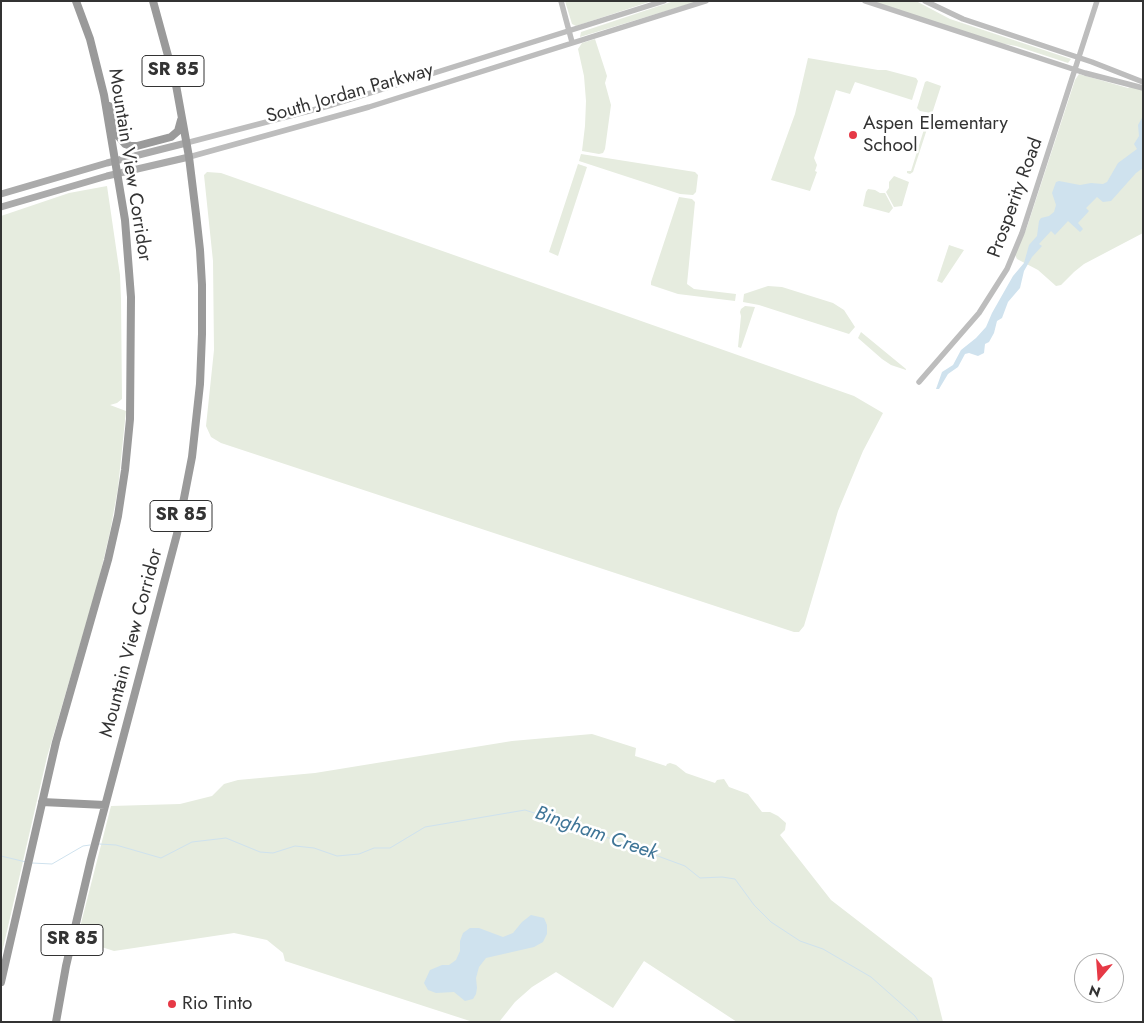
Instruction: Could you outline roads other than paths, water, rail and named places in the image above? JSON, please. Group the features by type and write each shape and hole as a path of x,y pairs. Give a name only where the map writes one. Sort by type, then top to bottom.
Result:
{"highway":[{"name":"Mountain View Corridor","path":"1,982 65,708 108,560 118,516 130,419 131,297 125,220 104,95 90,39 76,1"},
{"name":"Mountain View Corridor","path":"56,1022 66,966 91,859 177,534 186,492 195,431 201,359 202,285 200,250 181,108 168,52 153,1"},
{"path":"104,95 119,138 125,144 131,146 138,146 173,136 180,126 181,108"},
{"path":"42,802 105,805"}],"main road":[{"name":"South Jordan Parkway","path":"1,194 115,161 186,143"},
{"name":"South Jordan Parkway","path":"1,207 54,190 189,157"},
{"path":"1,198 20,188"}],"street":[{"path":"561,1 572,42"},
{"name":"South Jordan Parkway","path":"186,143 318,110 664,1"},
{"name":"South Jordan Parkway","path":"189,157 314,123 706,1"},
{"path":"865,1 1076,69 1143,88"},
{"path":"925,1 963,19 1143,82"},
{"name":"Prosperity Road","path":"919,382 976,317 992,296 1007,269 1022,233 1097,1"}],"water":[{"path":"1143,116 1143,168 1136,173 1111,201 1103,202 1097,197 1086,208 1089,211 1078,223 1083,229 1080,232 1068,221 1055,235 1051,231 1039,244 1042,246 1032,257 1024,271 1020,288 1008,302 1002,318 997,321 994,333 989,342 985,344 984,353 978,356 969,353 965,354 958,367 948,374 939,389 936,389 942,372 953,365 961,350 986,327 1013,276 1024,263 1029,245 1037,236 1041,218 1049,216 1054,212 1056,205 1052,193 1056,182 1080,185 1091,183 1103,184 1107,182 1118,163 1137,149 1134,144 1139,136 1138,125"},
{"path":"531,915 544,918 547,925 547,934 543,942 534,947 486,958 479,967 476,978 476,994 473,999 465,1001 454,992 436,993 428,990 424,983 430,970 442,965 449,965 456,960 460,951 460,941 463,933 470,928 479,928 503,937 513,933"}],"waterway":[{"name":"Bingham Creek","path":"99,844 116,845 161,858 192,842 226,838 260,852 273,853 295,846 314,848 337,856 359,854 374,848 390,848 425,827 525,810 587,830 685,866 700,878 722,877 735,879 754,905 771,922 800,941 823,949 871,977 915,1016 919,1022"},
{"name":"Bingham Creek","path":"32,863 52,864 83,846 90,845"},
{"name":"Bingham Creek","path":"1,856 26,862"}],"place":[{"name":"Aspen Elementary School","path":"853,135"},
{"name":"Rio Tinto","path":"172,1004"}]}
